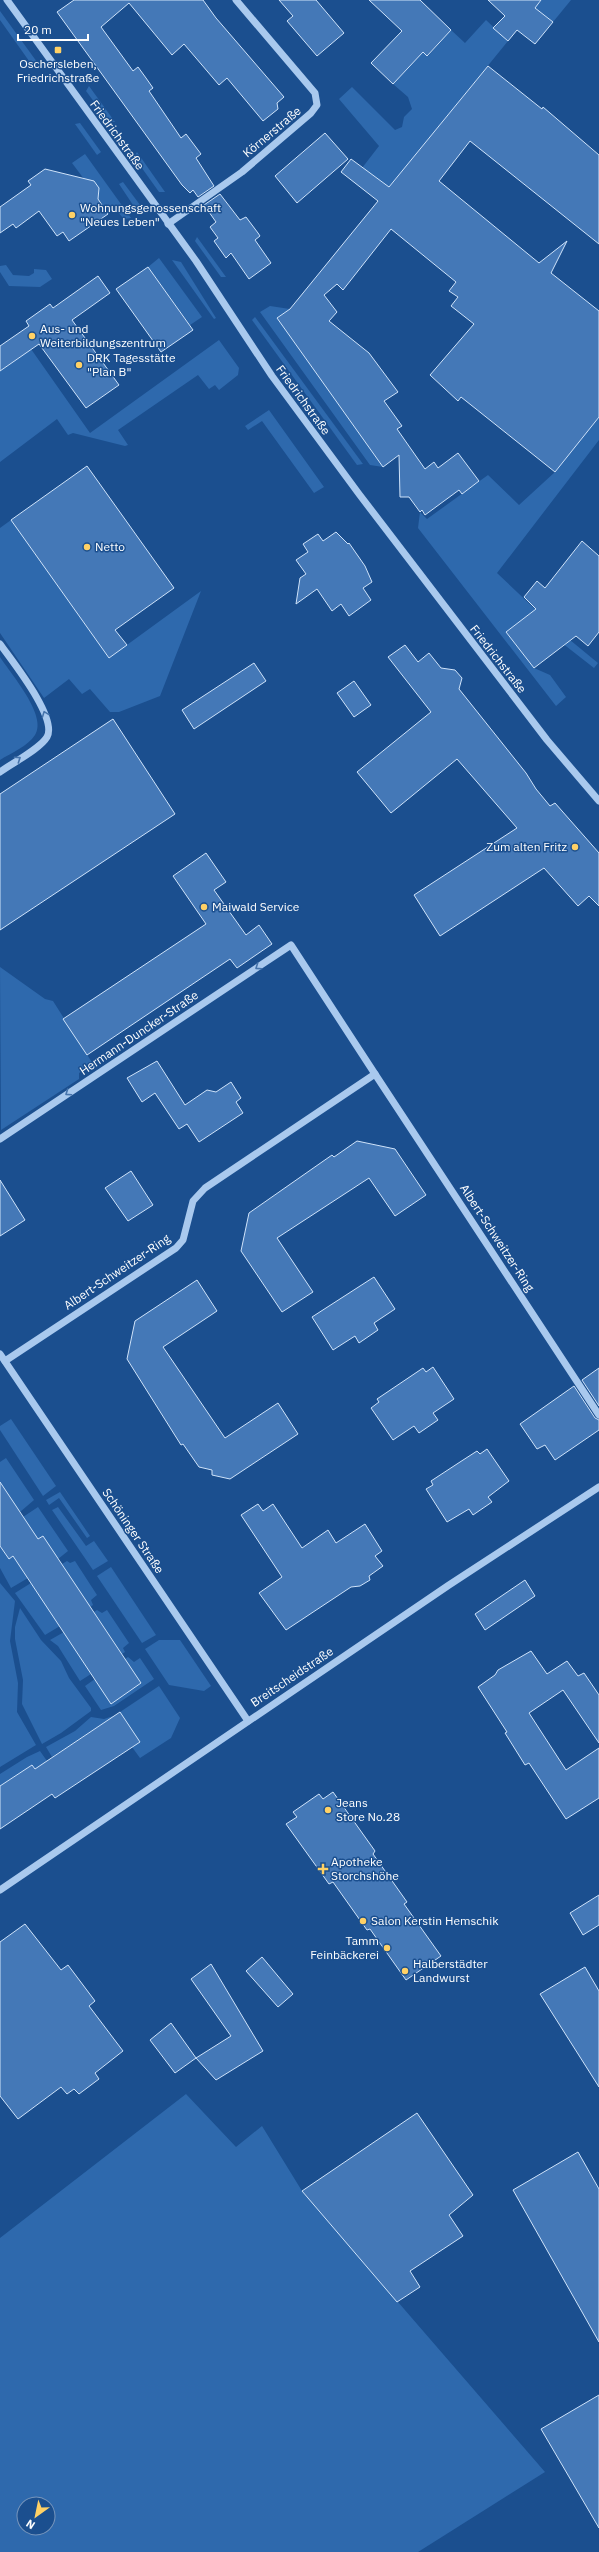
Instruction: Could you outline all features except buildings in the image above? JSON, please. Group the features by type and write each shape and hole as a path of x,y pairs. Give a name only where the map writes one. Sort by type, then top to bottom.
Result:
{"street":[{"name":"Friedrichstraße","path":"6,0 215,289 272,376 378,520 547,740 599,801"},
{"name":"Körnerstraße","path":"168,224 242,172 311,113 317,105 316,93 236,0"},
{"path":"0,644 43,708 49,724 47,737 36,747 0,772"},
{"name":"Albert-Schweitzer-Ring","path":"290,945 599,1415"},
{"name":"Hermann-Duncker-Straße","path":"0,1139 290,945"},
{"name":"Albert-Schweitzer-Ring","path":"4,1361 176,1248 183,1240 193,1201 205,1188 375,1074"},
{"name":"Schöninger Straße","path":"0,1354 248,1721"},
{"name":"Breitscheidstraße","path":"0,1890 248,1721 599,1487"}],"shaded area":[{"path":"541,0 571,0 553,22 535,8"},
{"path":"0,11 37,62 34,68 0,20"},
{"path":"486,20 508,41 389,187 365,191 352,181 379,146 339,99 352,87 395,130 402,127 404,117 412,109 408,97 393,84 423,52 428,56 451,30 465,43"},
{"path":"89,86 115,122 109,122 86,91"},
{"path":"80,123 101,152 97,155 75,124"},
{"path":"137,152 165,192 159,192 134,157"},
{"path":"85,154 131,218 124,219 115,209 108,214 98,199 99,188 94,181 84,179 72,163"},
{"path":"123,182 146,213 139,214 119,184"},
{"path":"197,237 226,277 221,277 195,241"},
{"path":"159,258 202,317 190,325 148,267"},
{"path":"172,260 181,262 216,318 214,319"},
{"path":"6,265 13,275 29,276 34,273 34,269 46,270 52,279 40,287 9,286 0,272 0,266"},
{"path":"270,306 290,309 277,318 383,467 370,465 260,312"},
{"path":"255,317 363,464 357,465 252,320"},
{"path":"219,340 239,368 238,375 219,390 215,385 209,389 198,375 118,430 128,445 125,446 73,433 68,435 57,419 0,462 0,371 31,349 90,433"},
{"path":"269,410 324,487 314,493 262,421 248,430 245,426"},
{"path":"599,417 599,440 497,573 553,626 598,663 594,668 562,643 506,632 534,668 550,675 566,697 556,706 418,528 420,512 427,519 488,475 519,505 555,472"},
{"path":"11,520 109,658 201,591 160,696 119,712 110,712 90,689 82,694 69,679 44,698 0,633 0,528"},
{"path":"0,657 33,706 37,717 38,727 35,735 28,743 0,760"},
{"path":"0,967 45,999 53,1001 93,1064 79,1073 79,1079 1,1130"},
{"path":"11,1419 56,1486 43,1496 0,1430 0,1426"},
{"path":"6,1458 34,1500 20,1512 0,1482 0,1462"},
{"path":"60,1492 90,1536 87,1538 59,1498 49,1505 46,1500"},
{"path":"38,1507 68,1551 58,1559 43,1536 38,1539 23,1517"},
{"path":"58,1507 86,1546 94,1541 108,1561 93,1570 52,1510"},
{"path":"0,1546 9,1559 13,1556 28,1578 11,1588 0,1568"},
{"path":"67,1561 70,1563 75,1561 97,1595 91,1600 93,1605 90,1607 62,1564"},
{"path":"111,1567 156,1635 142,1643 97,1576"},
{"path":"0,1583 15,1601 10,1641 18,1683 17,1712 36,1745 0,1767"},
{"path":"31,1583 60,1626 45,1635 15,1593"},
{"path":"20,1608 41,1640 61,1661 69,1678 91,1708 91,1711 61,1733 42,1744 22,1704 23,1680 15,1639 15,1627"},
{"path":"97,1610 102,1613 107,1610 129,1643 123,1648 125,1652 122,1654 94,1612"},
{"path":"64,1632 91,1674 80,1681 58,1646 50,1640"},
{"path":"159,1640 180,1640 211,1686 204,1691 169,1685 145,1649"},
{"path":"128,1657 134,1662 140,1658 154,1679 114,1706 101,1710 85,1686 95,1679 111,1704 141,1683 125,1659"},
{"path":"159,1686 180,1718 171,1738 140,1758 132,1747 140,1742 120,1712"},
{"path":"116,1715 52,1757 46,1747 75,1731 91,1717 104,1719"},
{"path":"40,1751 47,1761 35,1769 32,1765 0,1786 0,1774 27,1757"},
{"path":"186,2094 236,2147 262,2126 302,2191 545,2472 418,2552 0,2552 0,2238"}],"place":[{"name":"Oschersleben, Friedrichstraße","path":"58,50"},
{"name":"Wohnungsgenossenschaft \"Neues Leben\"","path":"72,215"},
{"name":"Aus- und Weiterbildungszentrum","path":"32,336"},
{"name":"DRK Tagesstätte \"Plan B\"","path":"79,365"},
{"name":"Netto","path":"87,547"},
{"name":"Zum alten Fritz","path":"575,847"},
{"name":"Maiwald Service","path":"204,907"},
{"name":"Jeans Store No.28","path":"328,1810"},
{"name":"Apotheke Storchshöhe","path":"323,1869"},
{"name":"Salon Kerstin Hemschik","path":"363,1921"},
{"name":"Tamm Feinbäckerei","path":"387,1948"},
{"name":"Halberstädter Landwurst","path":"405,1971"}]}
